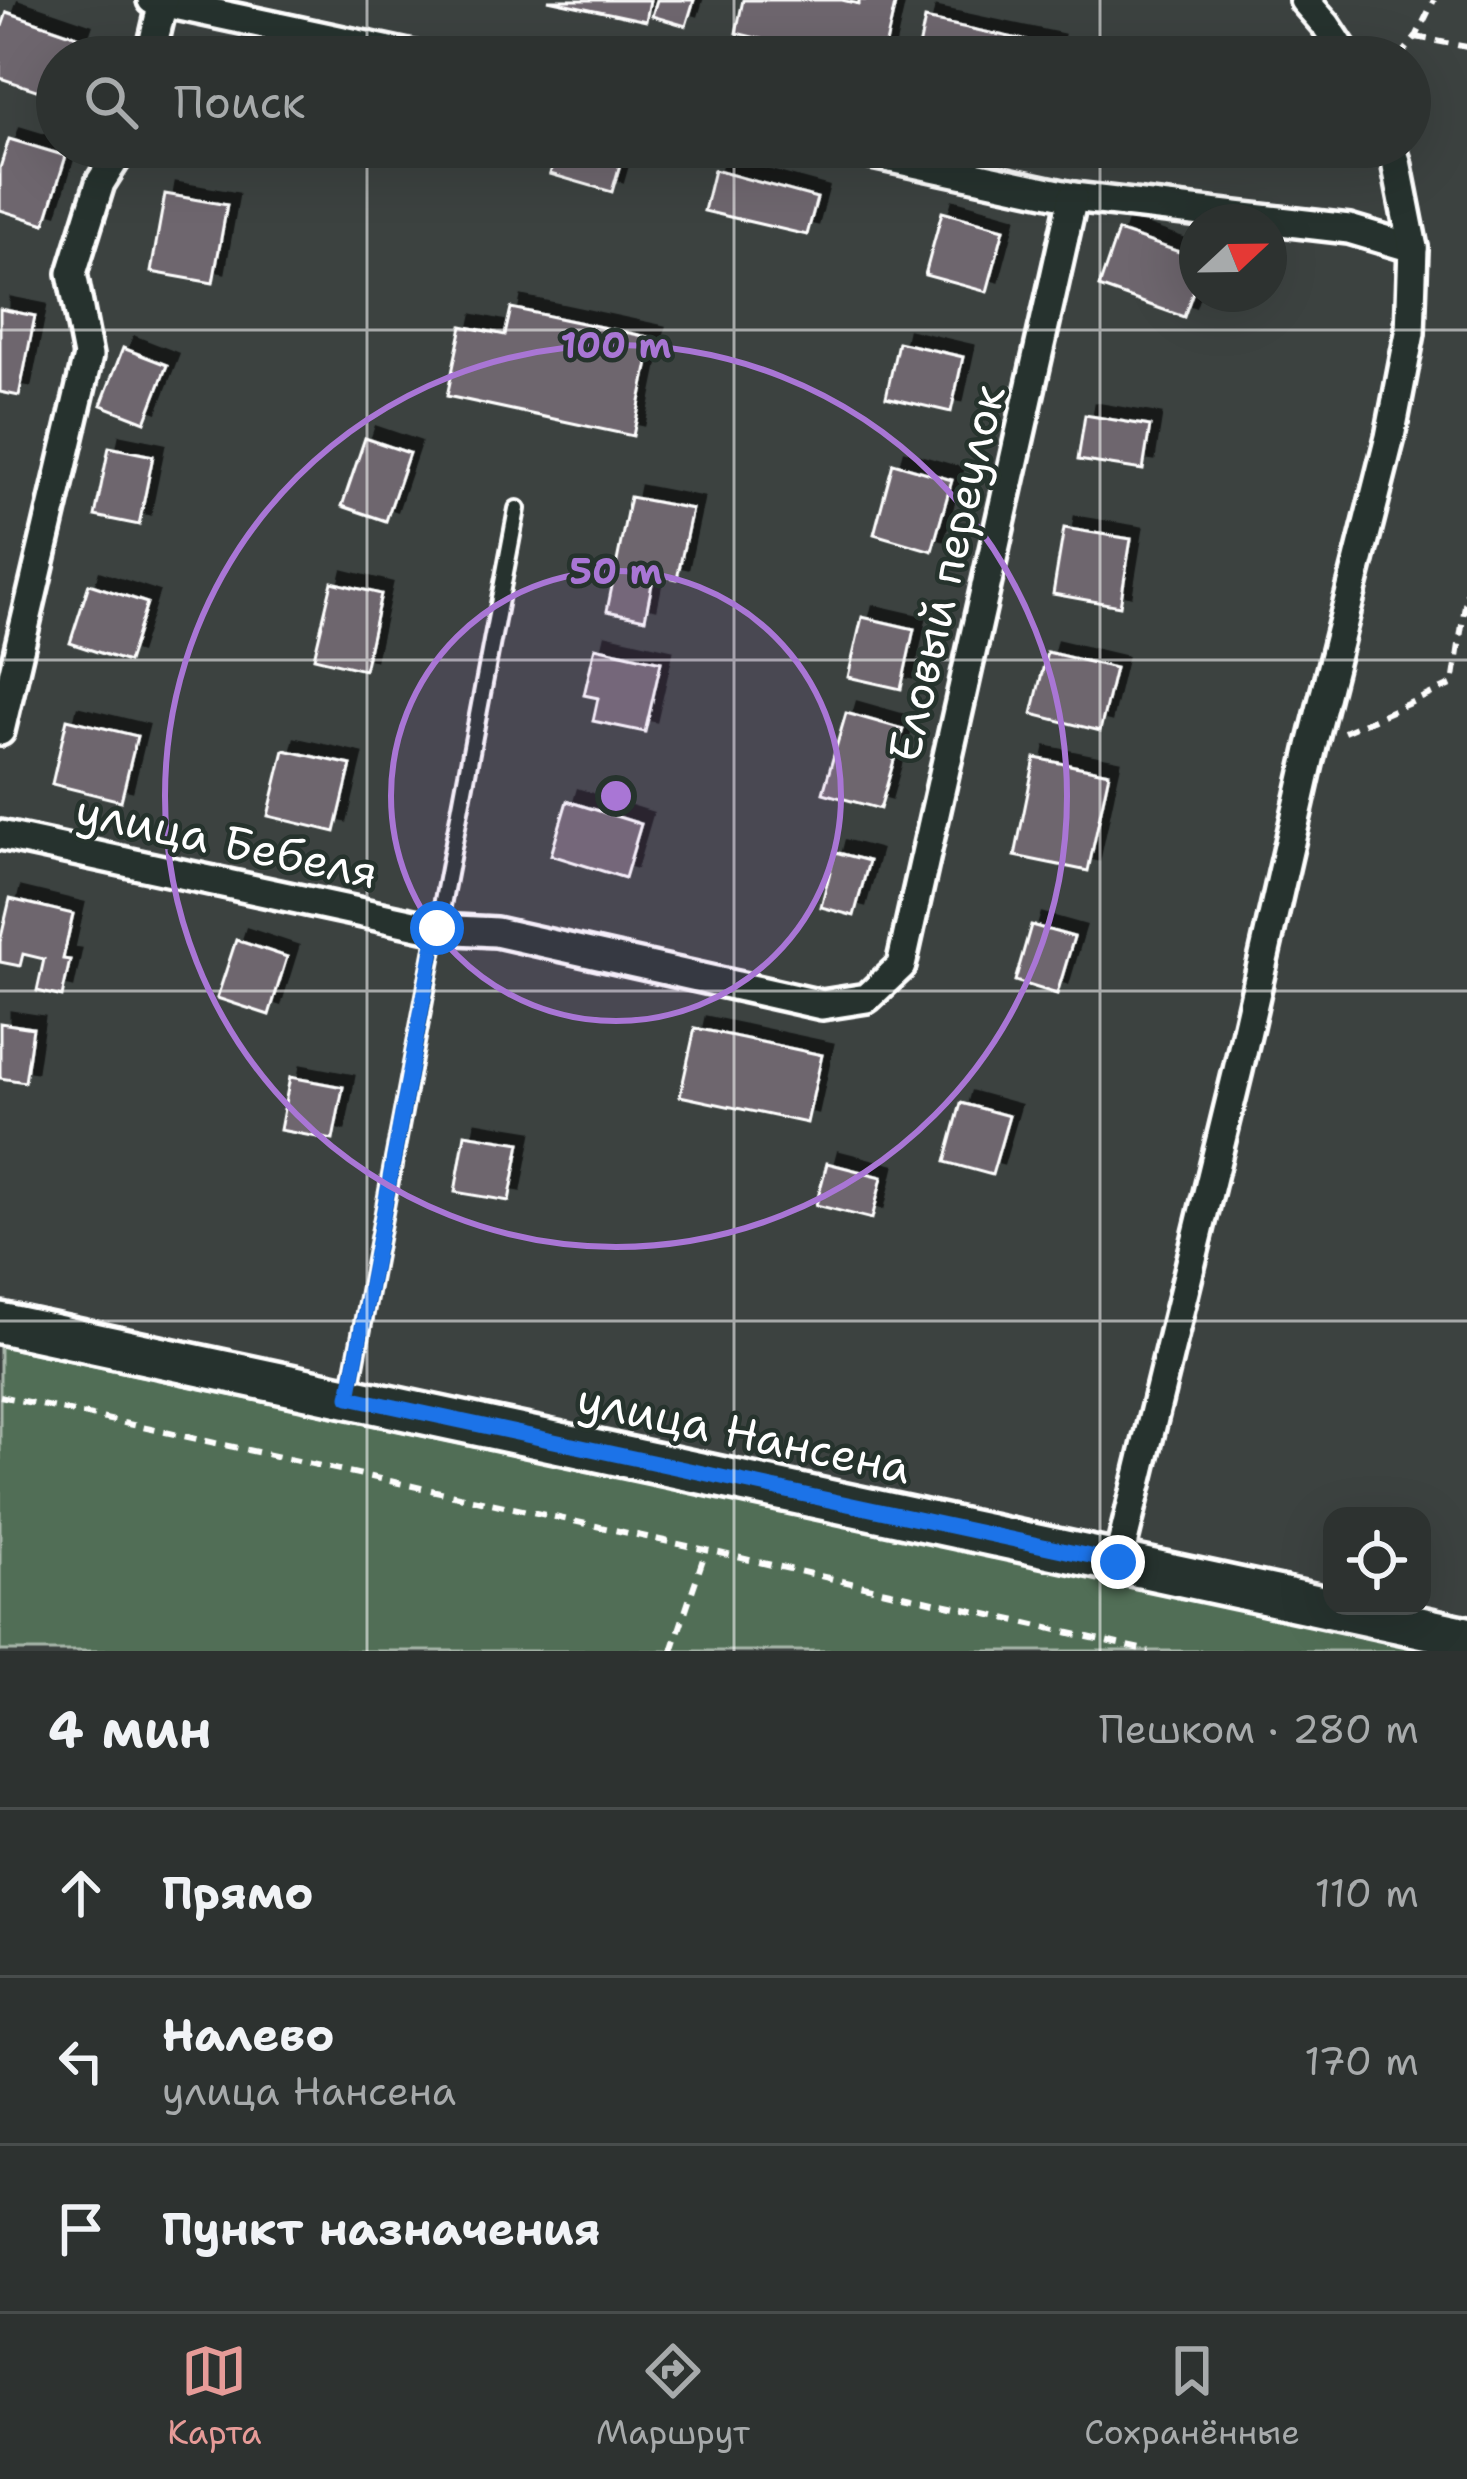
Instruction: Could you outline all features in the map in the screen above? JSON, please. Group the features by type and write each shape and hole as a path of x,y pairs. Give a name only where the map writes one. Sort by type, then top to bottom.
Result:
{"main road":[{"name":"улица Нансена","path":"0,1323 1467,1637"}],"street":[{"path":"1304,0 1333,36"},
{"path":"153,36 158,1 320,36"},
{"path":"0,731 88,356 72,273 100,183 110,168"},
{"path":"937,168 1073,197 1349,229 1413,248"},
{"path":"1118,1562 1390,437 1410,334 1413,248 1397,168"},
{"name":"Еловый переулок","path":"901,966 1073,197"},
{"name":"улица Бебеля","path":"0,836 437,928 496,932 822,1005 867,998 901,966"}],"lane":[{"path":"349,1397 517,509"}],"path":[{"path":"1416,36 1434,0"},
{"path":"1431,40 1467,47"},
{"path":"1312,746 1453,684 1467,592"},
{"path":"0,1396 1149,1651"},
{"path":"672,1651 706,1550"}],"green space":[{"path":"0,1346 1432,1651 0,1651"}],"building":[{"path":"548,0 650,0 646,21"},
{"path":"657,0 694,0 686,26 652,16"},
{"path":"743,0 859,4 859,0 896,0 888,36 736,33"},
{"path":"7,12 77,36 36,36 36,90 0,78 0,32"},
{"path":"925,19 1005,36 921,36"},
{"path":"9,139 36,147 36,168 62,168 45,224 0,210 0,168"},
{"path":"552,168 619,168 612,192 550,174"},
{"path":"714,170 817,198 807,235 704,211"},
{"path":"165,194 227,205 213,283 151,272"},
{"path":"942,212 1004,229 987,292 925,275"},
{"path":"1118,231 1179,252 1179,312 1186,312 1184,317 1099,287"},
{"path":"511,308 653,338 633,436 447,396 462,326 505,335"},
{"path":"0,309 35,316 19,396 0,392"},
{"path":"898,342 963,357 951,412 886,397"},
{"path":"123,348 167,365 145,422 101,405"},
{"path":"1085,415 1150,426 1143,470 1078,460"},
{"path":"365,438 409,453 386,521 342,506"},
{"path":"109,447 153,456 139,525 95,516"},
{"path":"893,463 952,480 932,551 874,534"},
{"path":"630,497 692,509 677,579 654,574 645,619 607,611"},
{"path":"1064,528 1131,539 1120,606 1053,594"},
{"path":"332,582 381,594 364,670 314,658"},
{"path":"89,584 147,603 128,662 70,643"},
{"path":"862,617 914,629 901,689 848,677"},
{"path":"595,647 661,662 645,732 593,721 598,698 584,695"},
{"path":"1047,652 1115,668 1100,731 1032,714"},
{"path":"846,713 903,729 880,809 823,793"},
{"path":"67,719 137,736 121,801 52,784"},
{"path":"284,750 351,765 335,832 268,816"},
{"path":"1035,758 1109,773 1088,871 1015,856"},
{"path":"567,801 641,824 625,878 551,855"},
{"path":"835,852 869,861 854,916 821,907"},
{"path":"10,899 73,914 63,959 70,960 62,997 37,991 44,959 23,954 20,966 0,962"},
{"path":"1031,925 1074,937 1057,994 1015,981"},
{"path":"236,940 287,957 269,1015 217,998"},
{"path":"0,1023 33,1028 25,1082 0,1078"},
{"path":"695,1028 822,1055 807,1123 680,1096"},
{"path":"290,1077 343,1087 333,1140 280,1130"},
{"path":"961,1103 1009,1116 992,1175 945,1162"},
{"path":"465,1134 520,1143 509,1201 455,1192"},
{"path":"827,1163 882,1177 872,1219 816,1205"}],"route":[{"path":"437,928 349,1397 1118,1562"}]}
